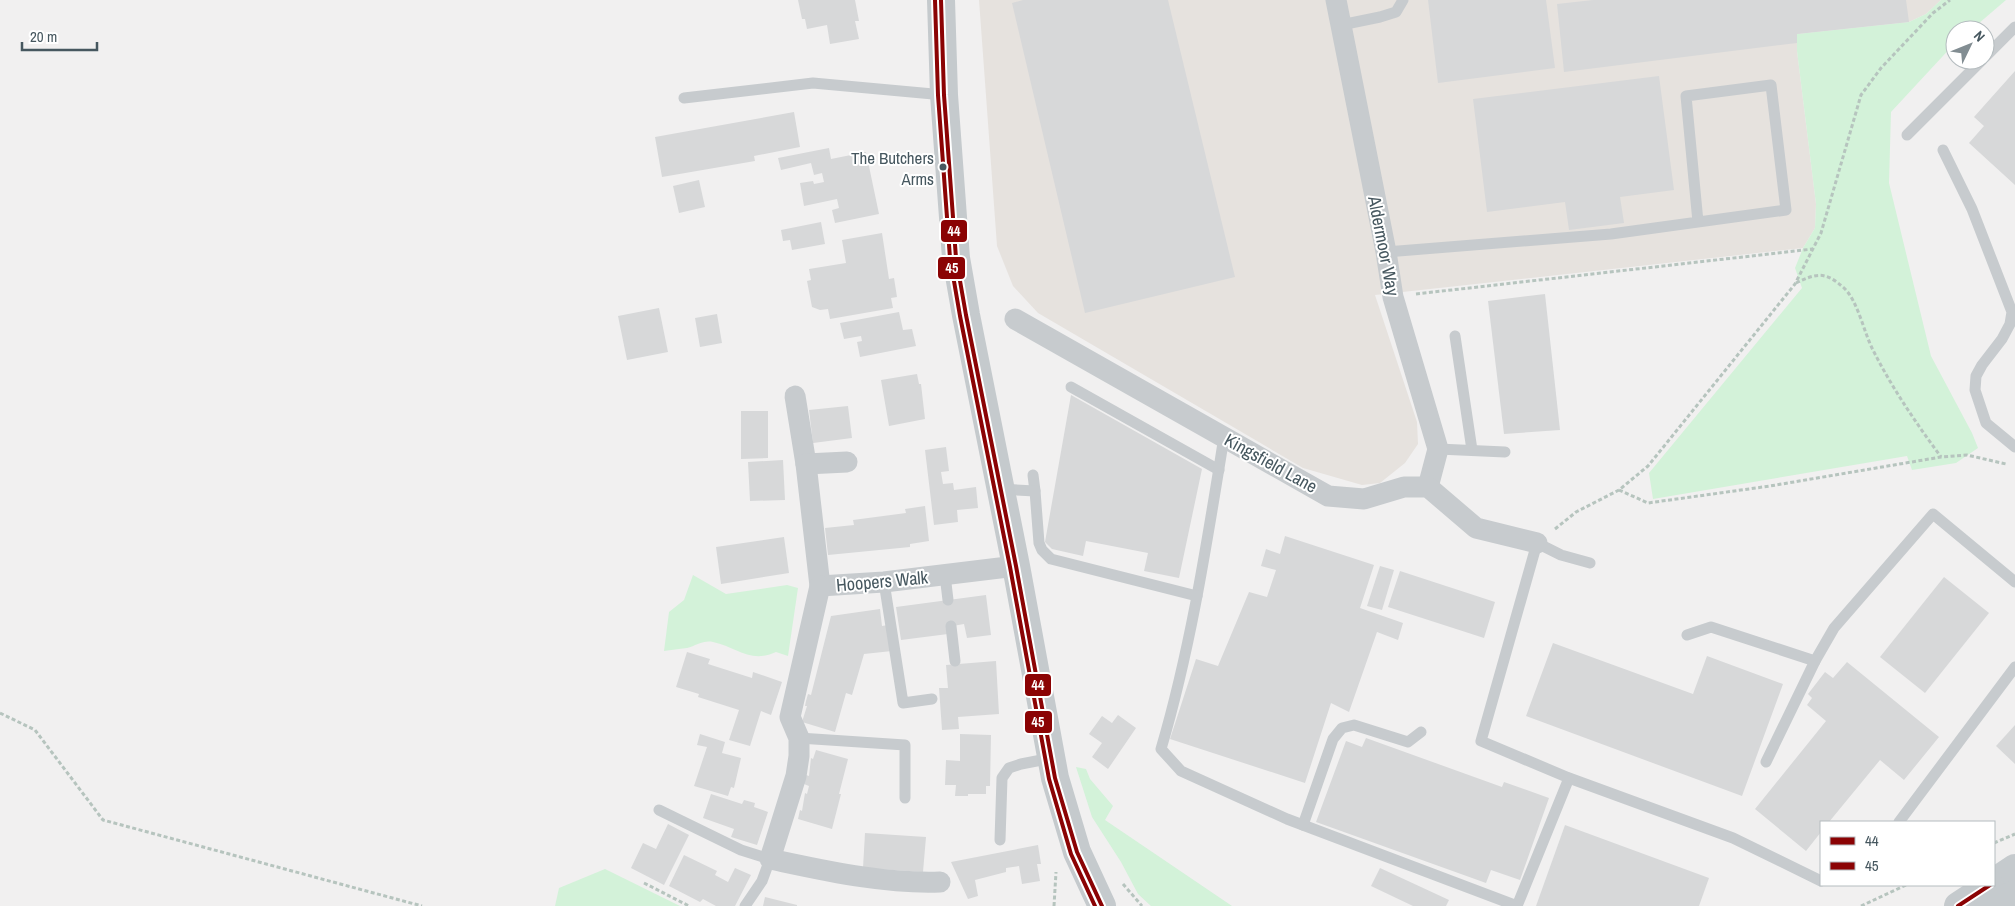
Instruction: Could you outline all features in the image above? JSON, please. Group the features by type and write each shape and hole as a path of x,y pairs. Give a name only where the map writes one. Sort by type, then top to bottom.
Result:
{"main road":[{"path":"941,0 944,95 956,258 1055,778 1077,852 1102,906"},
{"path":"1995,881 2015,868"},
{"path":"1958,906 1988,886"},
{"path":"1988,906 2015,894"}],"street":[{"name":"Aldermoor Way","path":"1336,0 1386,252 1393,297 1438,449"},
{"name":"Kingsfield Lane","path":"1015,319 1328,496 1364,499 1404,487 1428,487"},
{"name":"Hoopers Walk","path":"795,396 806,464 820,586 884,582 1016,566"},
{"path":"1438,449 1428,487 1476,528 1537,543"},
{"path":"806,464 847,462"},
{"path":"820,586 791,709 790,717 799,738 796,776 770,859 829,872 881,880 940,882"}],"lane":[{"path":"1341,25 1396,12 1403,0"},
{"path":"1995,47 2015,27"},
{"path":"1907,135 1972,70"},
{"path":"684,98 813,83 944,95"},
{"path":"1386,252 1611,234 1786,210 1771,85 1686,96 1698,222"},
{"path":"1943,150 1972,209 2012,312 2010,324 2002,339 1976,376 1975,390 1986,423 2015,447"},
{"path":"1455,336 1472,450"},
{"path":"1071,387 1219,470"},
{"path":"1224,437 1197,596 1176,696 1161,749 1181,771 1303,825 1517,906 1569,778"},
{"path":"1438,449 1505,452"},
{"path":"1034,475 1039,543 1042,550 1051,559 1197,596"},
{"path":"1000,489 1034,490"},
{"path":"1766,762 1815,661 1834,628 1933,514 2015,582"},
{"path":"1590,563 1561,555 1537,543 1482,741 1569,778 1733,838 1820,881"},
{"path":"945,575 948,600"},
{"path":"884,582 903,703 932,699"},
{"path":"951,626 955,661"},
{"path":"1688,635 1711,627 1815,661"},
{"path":"1900,821 2015,667"},
{"path":"1303,825 1334,739 1342,728 1354,725 1408,742 1421,732"},
{"path":"799,738 905,745 905,798"},
{"path":"1000,840 1002,778 1009,768 1052,758"},
{"path":"659,810 741,850 770,859 762,881 745,906"}],"path":[{"path":"1537,543 1576,512 1619,490 1648,466 1795,284 1821,234 1861,95 1881,68 1933,13 1950,0"},
{"path":"1413,295 1813,249"},
{"path":"1795,284 1814,275 1829,277 1845,289 1853,302 1871,348 1885,373 1921,430 1941,457"},
{"path":"1619,490 1648,503 1770,486 1941,457 1967,455 2015,466"},
{"path":"0,714 35,730 103,820 422,906"},
{"path":"1995,844 2015,834"},
{"path":"644,883 689,906"},
{"path":"1861,906 1904,886"}],"shaded area":[{"path":"979,0 1941,0 1926,14 1909,22 1797,34 1797,51 1816,204 1815,228 1803,248 1375,295 1417,422 1418,444 1405,463 1380,483 1362,485 1303,468 1038,313 1013,286 997,246"}],"green space":[{"path":"1941,0 2006,0 1983,20 1945,20 1945,54 1891,112 1889,183 1931,356 1978,448 1956,463 1912,470 1907,456 1653,499 1649,473 1802,288 1795,268 1803,248 1815,228 1816,204 1797,51 1797,34 1909,22 1926,14"},
{"path":"693,575 726,594 787,585 798,588 788,656 776,652 759,656 751,655 713,642 703,642 687,648 664,651 669,612 684,600"},
{"path":"1076,767 1086,769 1090,779 1113,806 1105,820 1232,906 1151,906 1138,894 1121,862 1092,817"},
{"path":"605,869 680,906 555,906 559,888"}],"building":[{"path":"798,0 855,0 859,21 855,21 859,39 830,44 827,25 807,29 805,19 802,19"},
{"path":"1023,0 1168,0 1235,277 1085,313 1012,3"},
{"path":"1428,0 1546,0 1555,68 1438,83"},
{"path":"1593,0 1906,0 1909,22 1797,34 1797,43 1564,72 1557,4"},
{"path":"2015,71 2015,185 1969,143 1984,126 1974,117"},
{"path":"1659,76 1674,190 1620,197 1624,223 1569,230 1565,202 1487,212 1473,99"},
{"path":"794,112 800,147 754,156 755,161 662,177 655,137"},
{"path":"829,148 831,159 866,152 879,214 835,223 832,210 839,208 837,199 804,206 800,183 813,181 814,184 824,182 822,173 814,175 811,163 781,170 778,158"},
{"path":"699,180 705,207 679,213 673,186"},
{"path":"821,222 825,244 792,250 790,240 783,241 781,230"},
{"path":"882,233 889,279 894,278 897,297 891,298 893,308 830,319 828,309 820,310 812,307 807,281 811,280 809,269 846,263 842,240"},
{"path":"1545,294 1560,430 1504,434 1488,301"},
{"path":"659,308 668,352 627,360 618,316"},
{"path":"899,312 903,330 912,329 916,346 860,357 857,342 862,341 861,336 844,339 840,323"},
{"path":"717,314 722,343 700,347 695,318"},
{"path":"917,374 919,384 921,384 925,419 889,426 881,380"},
{"path":"1071,395 1202,469 1179,578 1144,571 1148,553 1086,541 1083,556 1052,549 1045,542"},
{"path":"848,406 852,438 813,443 809,410"},
{"path":"741,411 768,411 768,458 741,459"},
{"path":"946,447 949,471 941,472 943,484 953,483 954,490 976,487 978,508 957,510 958,522 934,525 925,450"},
{"path":"783,460 785,500 750,501 748,462"},
{"path":"925,506 929,541 910,544 910,547 828,555 825,528 854,525 853,520 906,513 905,509"},
{"path":"1285,536 1374,565 1360,608 1403,623 1398,640 1377,632 1349,712 1331,703 1305,783 1170,739 1196,659 1218,666 1249,592 1267,597 1276,570 1261,566 1266,549 1280,554"},
{"path":"784,537 789,573 721,584 716,547"},
{"path":"1380,566 1394,570 1382,610 1367,606"},
{"path":"1400,571 1495,602 1484,638 1388,607"},
{"path":"1944,577 1989,613 1925,693 1880,657"},
{"path":"986,595 991,635 967,638 964,624 947,627 948,634 901,640 896,607"},
{"path":"880,609 882,626 888,625 892,651 864,654 852,695 846,693 835,732 802,722 807,706 805,706 806,701 808,694 811,695 831,616"},
{"path":"1553,643 1693,694 1707,656 1783,684 1742,796 1526,716"},
{"path":"687,652 710,659 708,664 752,678 753,672 782,682 771,715 761,711 750,746 729,740 739,710 698,697 699,694 676,687"},
{"path":"996,661 999,714 958,717 959,729 942,730 939,688 948,688 946,665"},
{"path":"1847,662 1939,737 1904,780 1880,760 1830,821 1820,821 1820,833 1806,851 1755,809 1826,721 1807,705 1812,698 1808,694 1825,672 1833,678"},
{"path":"1118,715 1136,728 1108,769 1092,757 1102,743 1089,734 1102,716 1112,723"},
{"path":"2015,725 2015,764 1996,746"},
{"path":"700,734 725,742 722,753 741,758 734,788 731,787 728,796 694,786 707,747 697,745"},
{"path":"960,734 991,735 990,786 986,786 986,794 955,796 956,785 945,785 946,760 960,761"},
{"path":"1366,738 1502,787 1504,782 1549,798 1520,880 1491,870 1486,883 1316,822 1346,741 1362,747"},
{"path":"816,750 848,759 832,829 798,819 800,810 802,811 805,793 807,794 809,786 804,784 806,775 809,776 811,758 813,759"},
{"path":"711,794 742,804 744,800 755,803 754,807 768,812 757,845 731,837 734,829 703,818"},
{"path":"668,824 689,835 664,885 631,868 643,843 656,849"},
{"path":"1565,825 1709,878 1699,906 1536,906"},
{"path":"865,833 926,837 923,872 863,868"},
{"path":"1038,845 1041,864 1037,864 1040,881 1022,884 1019,866 1006,868 1006,872 975,880 978,896 968,899 951,862"},
{"path":"684,855 717,871 715,875 728,882 735,868 751,875 735,906 716,906 703,899 700,902 669,886"},
{"path":"1380,868 1449,900 1446,906 1413,906 1371,886"},
{"path":"765,897 797,905 797,906 763,906"}],"transit line":[{"name":"45","path":"935,0 938,95 950,258 960,316 1010,567 1049,779 1071,854 1095,906"},
{"name":"44","path":"941,0 944,95 956,258 966,315 1016,566 1055,778 1077,852 1102,906"},
{"name":"44","path":"1958,906 1988,886"}],"place":[{"name":"The Butchers Arms","path":"943,167"}]}
